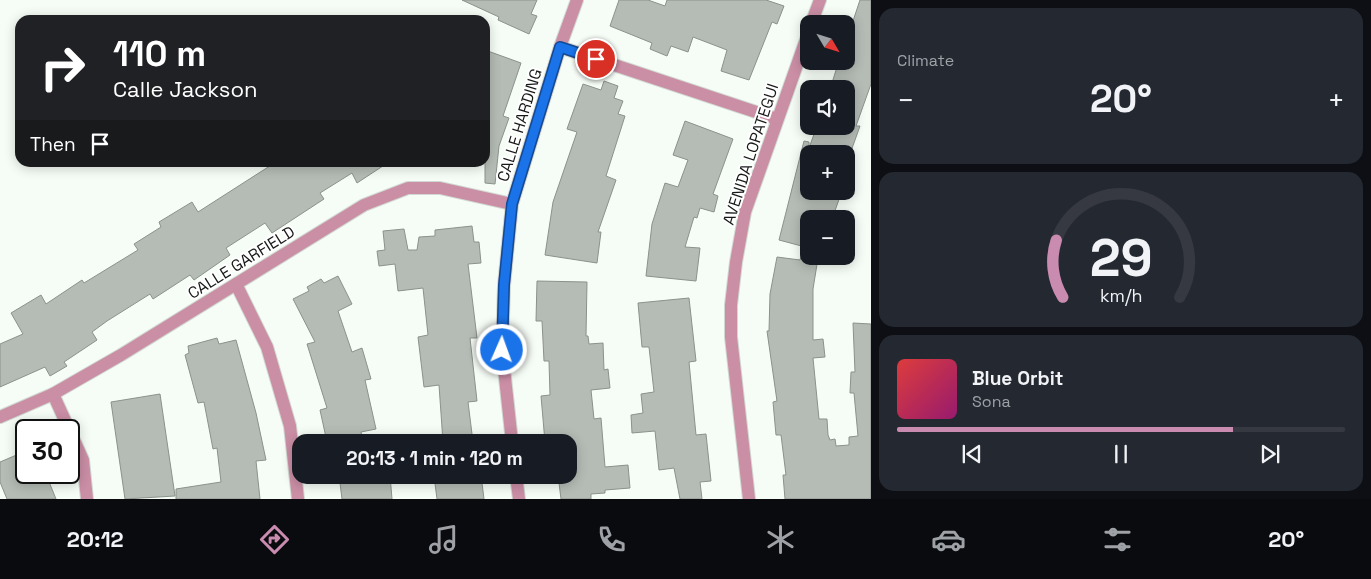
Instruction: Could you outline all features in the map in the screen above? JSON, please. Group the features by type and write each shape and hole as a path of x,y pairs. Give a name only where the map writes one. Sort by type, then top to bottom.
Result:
{"street":[{"name":"CALLE HARDING","path":"511,434 502,350 504,285 512,204 560,47 577,0"},
{"path":"814,15 820,0"},
{"path":"560,47 776,119"},
{"name":"AVENIDA LOPATEGUI","path":"750,499 734,366 731,305 745,212 800,55"},
{"name":"CALLE GARFIELD","path":"0,417 53,394 364,205 408,188 440,188 512,204"},
{"path":"236,284 267,347 290,426 298,499"},
{"path":"53,394 84,460 88,499"},
{"path":"517,484 518,499"}],"building":[{"path":"462,0 537,0 531,14 537,16 529,34 498,20 499,17"},
{"path":"619,0 648,0 665,6 667,0 766,0 784,6 777,24 772,22 749,80 721,71 727,50 693,37 688,52 671,46 667,56 650,49 652,43 610,26"},
{"path":"860,0 871,0 871,84 856,126 860,126 853,145 810,145 814,135 855,135 855,80 833,80 836,70 855,70 855,15"},
{"path":"490,52 521,63 503,116 509,118 499,146 495,184 485,183 485,167 490,167"},
{"path":"604,81 618,86 614,98 623,101 618,114 625,116 606,176 616,180 598,232 601,232 597,263 545,255 553,202 577,132 567,129 583,84 601,90"},
{"path":"685,121 733,139 713,194 718,196 714,212 700,208 697,218 694,217 685,247 700,248 696,281 646,276 652,224 665,183 678,187 688,160 673,155"},
{"path":"804,141 809,142 809,145 803,145"},
{"path":"800,157 800,200 839,200 835,210 800,210 800,246 779,240"},
{"path":"268,167 381,167 357,183 352,173 320,193 324,199 272,233 265,223 226,248 230,255 194,280 190,275 153,299 150,294 107,321 92,332 97,340 64,362 67,366 50,376 45,367 0,387 0,344 23,334 11,313 41,295 46,304 82,280 84,283 138,250 134,244 161,227 159,222 192,202 198,212"},
{"path":"472,226 474,242 479,242 481,263 468,264 477,338 470,338 477,401 468,402 472,434 442,434 439,385 424,387 418,337 428,335 423,288 398,291 395,264 379,266 377,251 385,250 383,231 404,229 408,250 417,250 419,237 435,236 435,230"},
{"path":"777,257 800,260 800,265 817,265 813,289 813,340 823,339 825,357 813,358 819,419 827,419 828,435 830,440 835,439 836,446 849,445 849,437 858,436 854,393 850,393 851,372 855,372 853,323 871,324 871,499 785,499 783,475 786,475 781,435 776,435 773,402 777,401 767,331 769,331 770,294"},
{"path":"338,276 352,304 338,311 352,352 362,348 371,379 365,380 376,429 361,432 361,434 325,434 320,410 327,408 307,344 315,342 293,299 309,291 307,287 321,279 324,283"},
{"path":"537,281 587,282 586,336 588,336 589,344 603,343 604,370 608,369 610,388 591,390 594,419 601,418 605,467 628,465 630,488 605,490 605,493 591,494 591,499 561,499 559,484 577,484 577,434 544,434 541,396 550,395 549,361 544,361 542,321 536,321"},
{"path":"689,298 696,361 689,362 696,435 706,434 711,481 700,482 702,499 680,499 674,468 659,470 655,431 632,433 631,415 643,413 641,394 654,392 649,347 642,347 638,303"},
{"path":"217,338 219,344 236,340 256,413 266,460 256,461 260,499 176,499 176,489 221,482 217,448 213,449 204,402 198,403 185,355 189,353 188,346"},
{"path":"160,394 175,496 125,499 111,402"},
{"path":"15,456 15,484 50,484 56,499 7,499 0,482 0,462"},
{"path":"340,484 391,484 392,499 342,499"},
{"path":"435,484 482,484 484,499 437,499"}],"route":[{"path":"502,350 504,285 512,204 560,47 596,59"}]}
